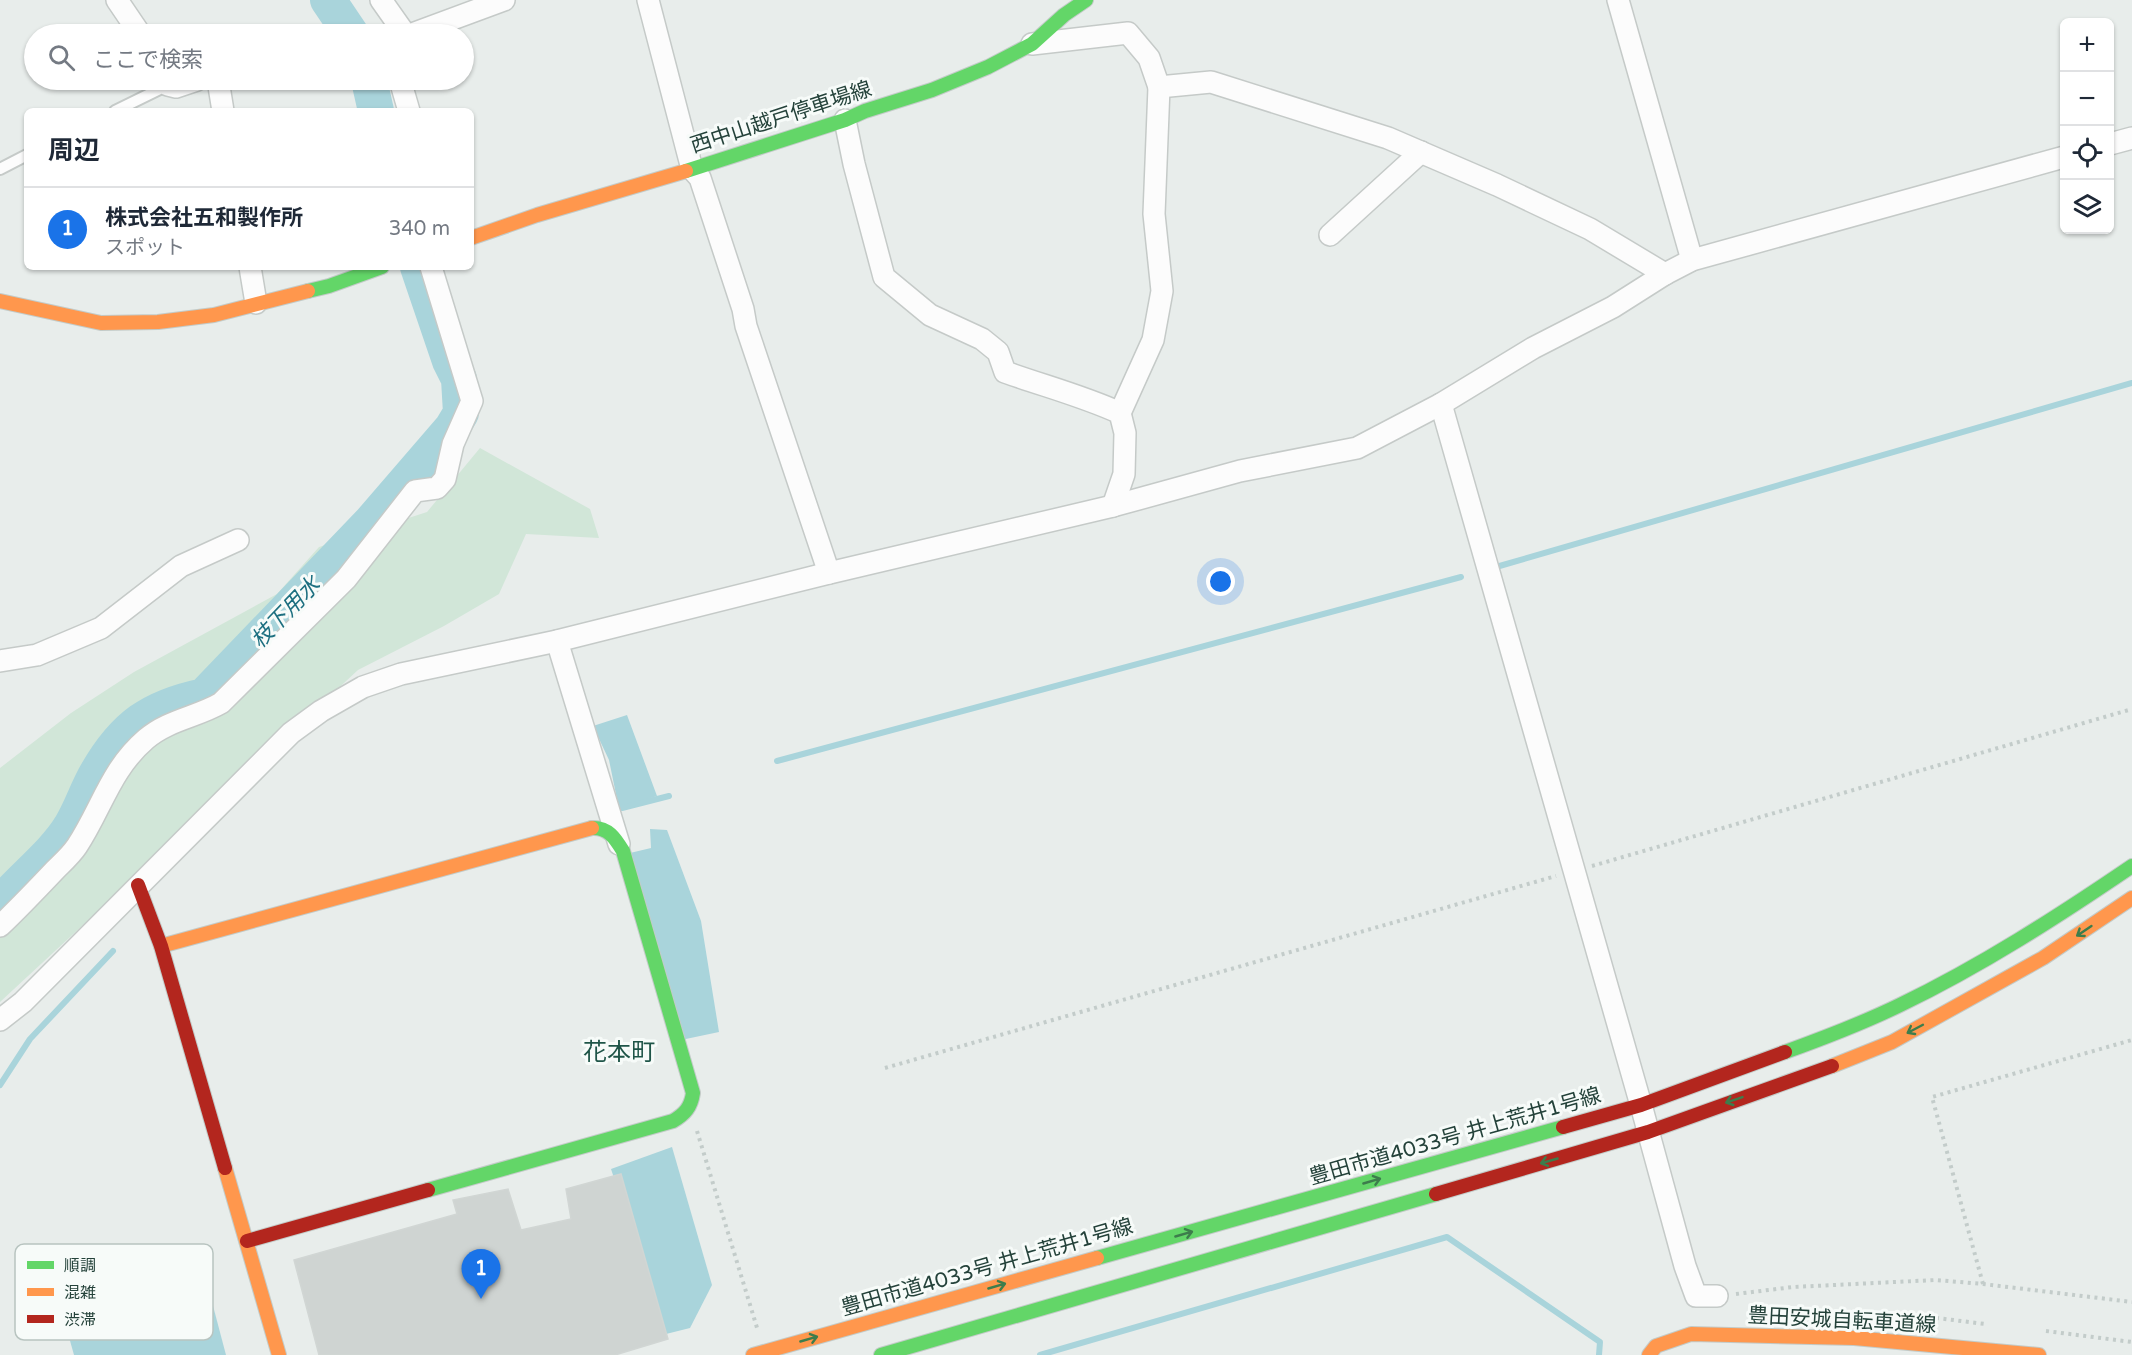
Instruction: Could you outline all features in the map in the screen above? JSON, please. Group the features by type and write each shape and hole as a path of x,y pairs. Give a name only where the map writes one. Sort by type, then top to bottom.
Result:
{"street":[{"path":"117,0 133,24"},
{"path":"381,0 398,24"},
{"path":"439,24 504,0"},
{"path":"648,0 692,169 700,178 743,309 746,326 829,573"},
{"name":"西中山越戸停車場線","path":"474,237 537,215 845,120 951,82 988,67 1032,44 1064,15 1086,0"},
{"path":"1618,0 1692,260"},
{"path":"1032,44 1128,33 1149,58 1159,87 1154,214 1162,291 1153,340 1120,413 1125,433 1124,474 1113,506"},
{"path":"1159,87 1211,82 1388,138 1497,185 1590,229 1665,274"},
{"path":"220,90 223,108"},
{"path":"403,90 408,108"},
{"path":"845,120 854,164 884,277 930,315 982,339 998,352 1005,372 1082,397 1120,413"},
{"path":"2114,143 2132,138"},
{"path":"1330,235 1421,152"},
{"path":"0,1020 23,1002 291,733 321,711 363,687 401,674 557,641 829,573 1113,506 1240,471 1357,448 1441,404 1533,348 1613,307 1692,260 2060,158"},
{"path":"250,270 256,303"},
{"path":"0,301 101,323 158,322 203,317 329,286 374,270"},
{"path":"0,926 76,848 94,818 108,785 126,758 147,738 165,727 181,719 203,713 220,703 346,579 415,491 437,488 445,479 453,444 472,401 432,270"},
{"path":"1441,404 1685,1266 1696,1296 1718,1296"},
{"path":"0,661 37,656 101,628 181,566 238,540"},
{"path":"247,1241 673,1121 685,1114 689,1107 693,1093 557,641"},
{"path":"161,946 593,828 609,831 619,844"},
{"name":"豊田市道4033号 井上荒井1号線","path":"759,1353 1641,1105 1828,1036 1900,1005 2003,950 2132,866"},
{"path":"138,885 161,946 279,1355"},
{"path":"881,1355 1648,1132 1845,1061 1892,1042 2043,958 2132,898"},
{"name":"豊田安城自転車道線","path":"1649,1355 1656,1346 1691,1334 1854,1338 2039,1355"}],"lane":[{"path":"121,108 152,90"},
{"path":"0,169 24,157"}],"path":[{"path":"885,1068 2132,709"},
{"path":"1983,1284 1932,1097 2132,1040"},
{"path":"689,1107 759,1353"},
{"path":"1718,1296 1793,1287 1936,1280 2132,1302"}],"green space":[{"path":"480,448 590,509 599,538 526,534 499,594 444,626 358,670 0,1002 0,768 71,713 134,672 277,594 319,547 427,512"}],"water":[{"path":"627,715 657,796 619,809 609,760 593,726"},
{"path":"650,829 667,830 701,921 719,1032 681,1040 630,853 651,848"},
{"path":"672,1147 712,1285 690,1328 666,1334 611,1169"},
{"path":"213,1306 226,1355 74,1355 70,1340 213,1340"}],"building":[{"path":"621,1174 668,1339 615,1355 319,1355 294,1260 457,1214 453,1200 508,1189 521,1230 571,1219 566,1189"}],"waterway":[{"name":"枝下用水","path":"328,0 344,24"},
{"name":"枝下用水","path":"371,90 375,108"},
{"name":"枝下用水","path":"0,904 64,836 75,820 97,773 129,731 154,713 204,696 371,522 452,428 461,413 459,379 450,361 419,270"},
{"path":"1496,567 2132,383"},
{"path":"777,761 1461,577"},
{"path":"622,808 669,796"},
{"path":"0,1085 30,1039 113,951"},
{"path":"1040,1355 1447,1237 1600,1342 1599,1355"}],"traffic: fast":[{"path":"686,171 845,120 865,111 932,90 988,67 1032,44 1064,15 1086,0"},
{"path":"308,291 374,270"},
{"path":"428,1190 673,1121 684,1113 691,1102 693,1093 623,851 607,831 592,828"},
{"path":"1785,1052 1872,1018 1960,974 2047,922 2132,866"},
{"path":"1097,1258 1563,1127"},
{"path":"881,1355 1436,1194"}],"traffic: slow":[{"path":"474,237 537,215 686,171"},
{"path":"0,301 101,323 158,322 214,315 308,291"},
{"path":"161,946 592,828"},
{"path":"1832,1066 1892,1042 2043,958 2132,898"},
{"path":"225,1168 279,1355"},
{"path":"753,1355 1097,1258"},
{"path":"1649,1355 1656,1346 1691,1334 1854,1338 2039,1355"}],"traffic: jam":[{"path":"138,885 161,946 225,1168"},
{"path":"1563,1127 1641,1105 1785,1052"},
{"path":"1436,1194 1648,1132 1832,1066"},
{"path":"247,1241 428,1190"}],"place":[{"name":"株式会社五和製作所","path":"481,1299"}],"district":[{"name":"花本町","path":"619,1052"}]}
